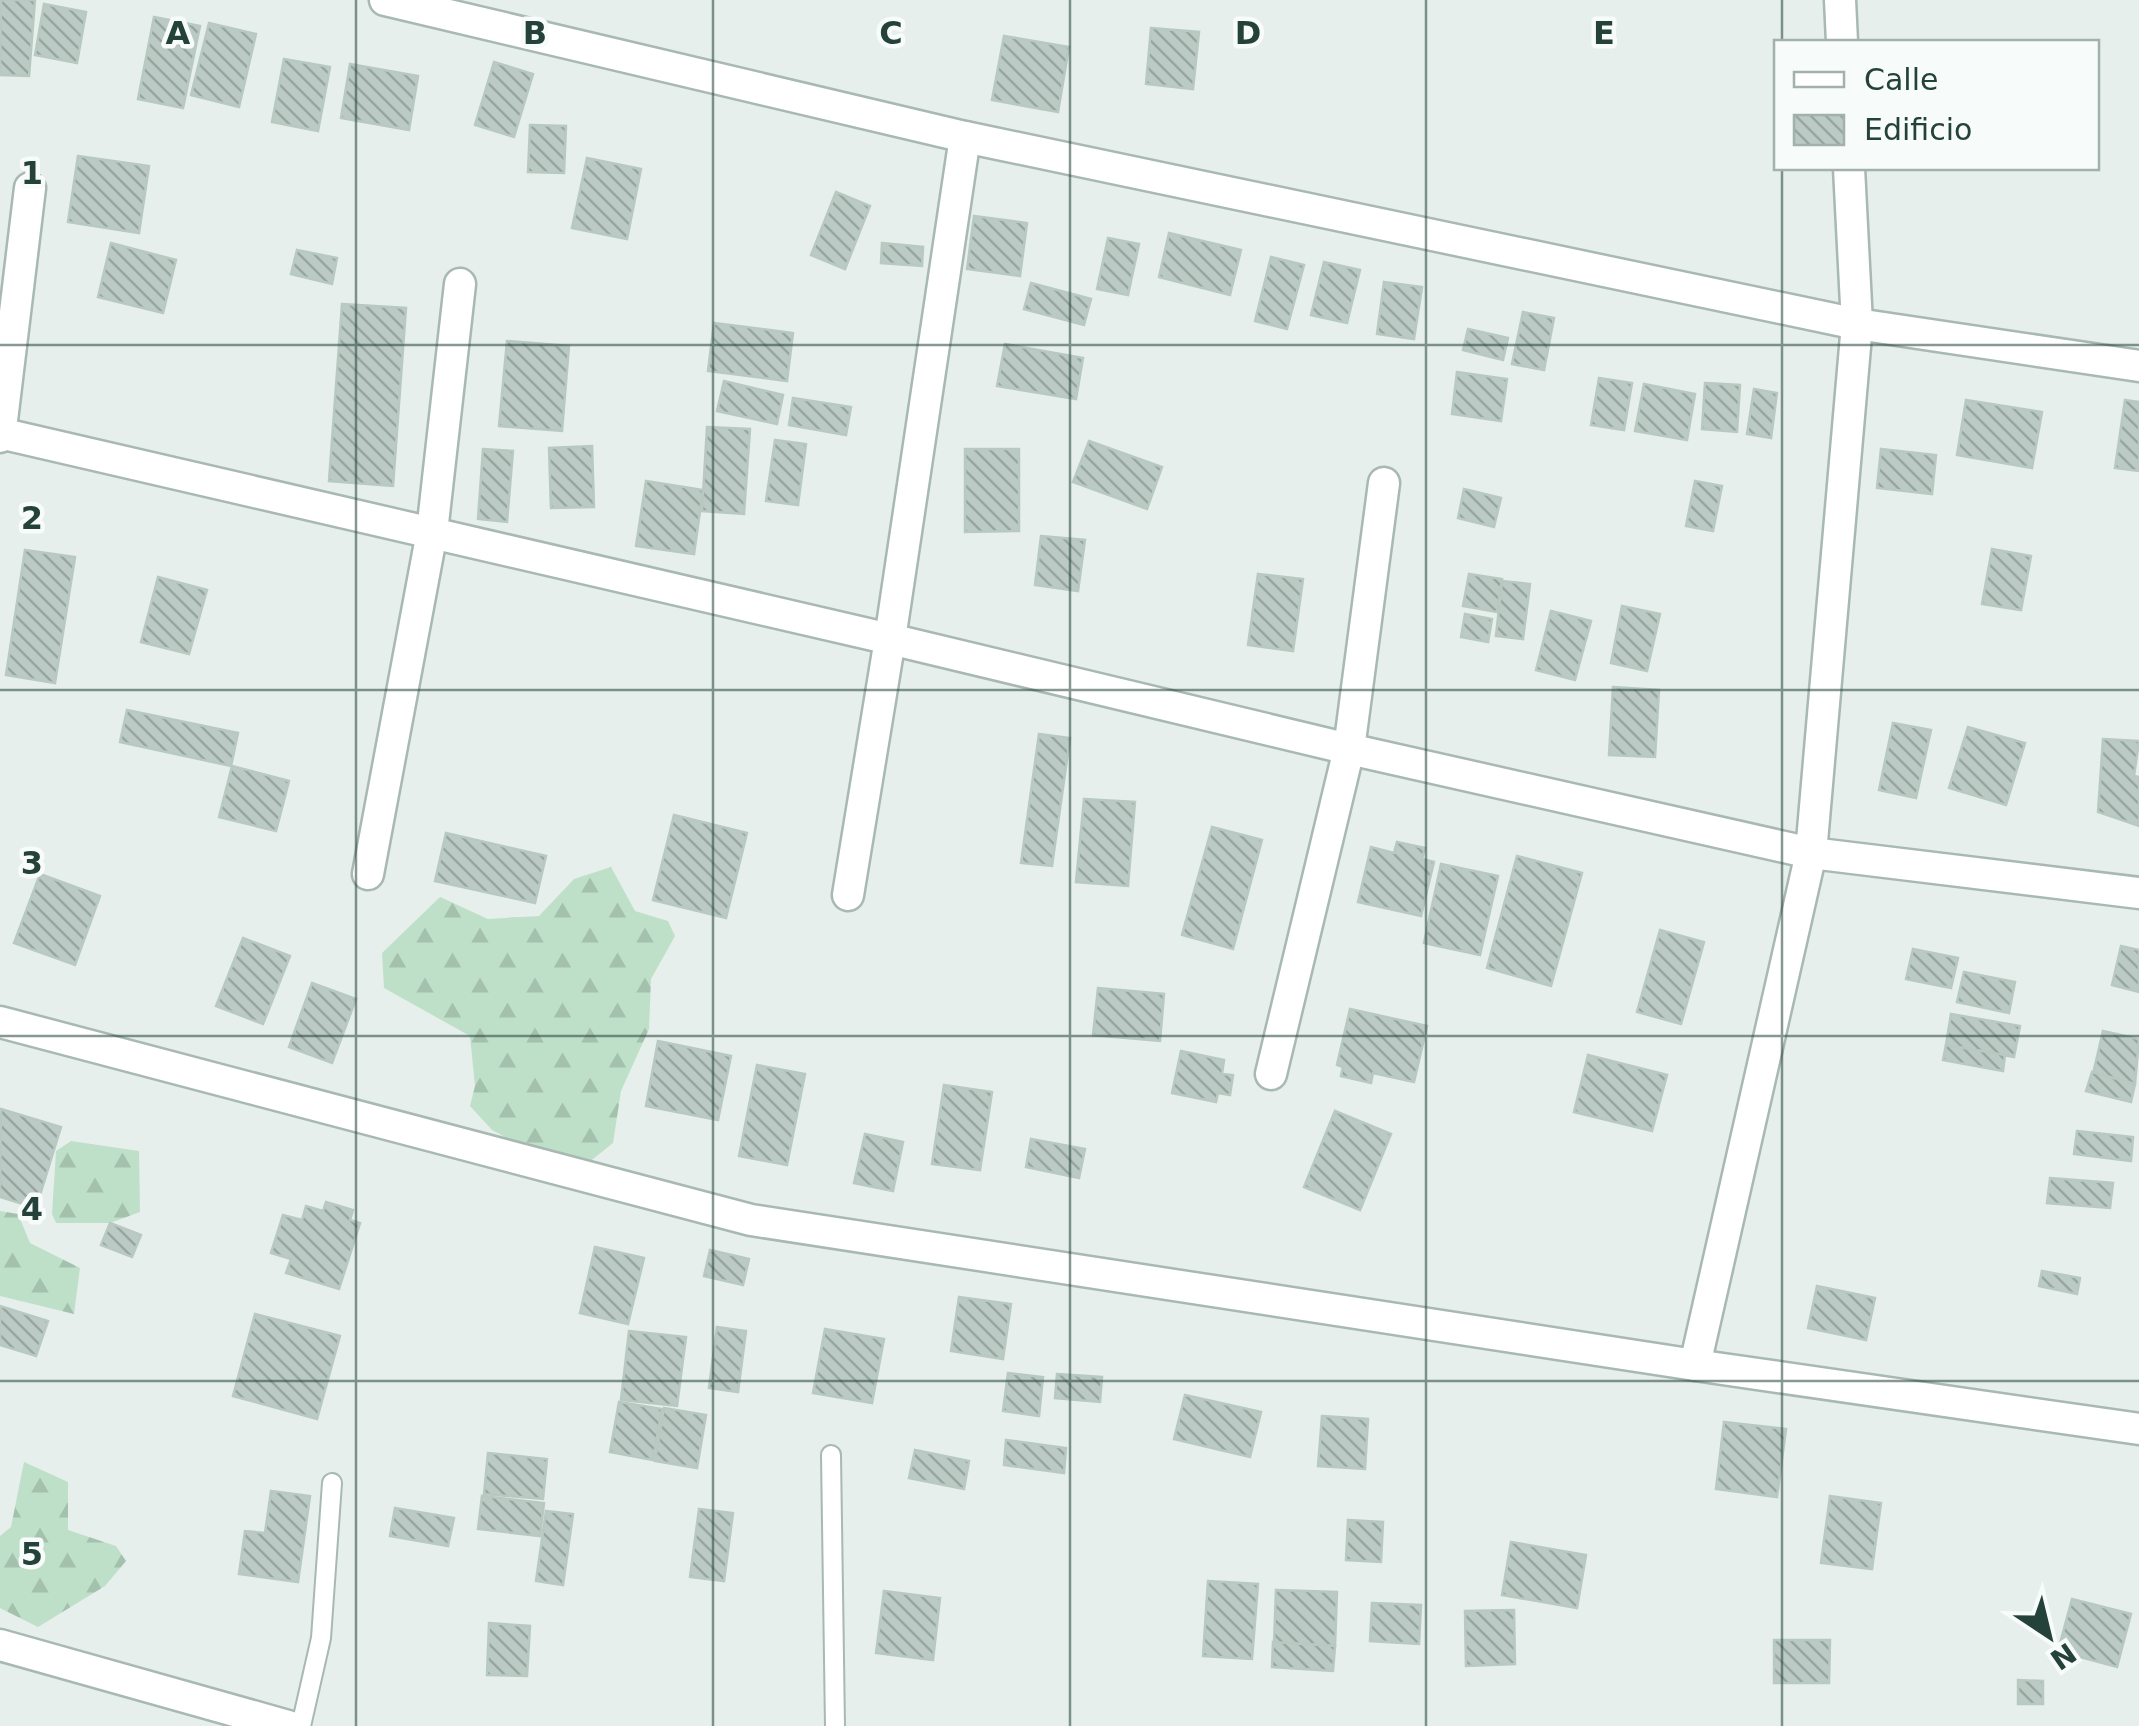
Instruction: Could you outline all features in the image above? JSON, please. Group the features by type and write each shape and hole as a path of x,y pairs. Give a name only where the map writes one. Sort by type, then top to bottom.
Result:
{"street":[{"path":"385,0 965,136 1857,324 2139,366"},
{"path":"1840,0 1842,40"},
{"path":"848,894 965,136"},
{"path":"1695,1365 1811,853 1857,324 1848,170"},
{"path":"30,188 0,434 1811,853 2139,893"},
{"path":"368,874 432,532 460,284"},
{"path":"1271,1074 1349,749 1384,483"},
{"path":"0,1022 751,1220 2139,1429"},
{"path":"0,1645 288,1726"}],"lane":[{"path":"831,1455 835,1726"},
{"path":"301,1726 321,1638 332,1483"}],"green space":[{"path":"611,867 635,911 668,921 675,936 651,979 649,1029 621,1091 613,1143 588,1163 549,1161 492,1130 470,1106 475,1086 470,1036 384,988 382,953 440,897 488,919 539,916 574,879"},
{"path":"71,1141 139,1151 140,1212 110,1223 56,1223 52,1214 56,1151"},
{"path":"0,1211 18,1214 30,1243 80,1268 74,1314 0,1296"},
{"path":"24,1462 68,1482 68,1530 116,1546 126,1561 105,1586 38,1627 0,1608 0,1536 11,1527"}],"building":[{"path":"1,0 35,0 29,76 0,75"},
{"path":"44,4 86,12 77,63 35,55"},
{"path":"154,17 200,26 183,108 138,99"},
{"path":"209,23 256,34 239,107 191,95"},
{"path":"1151,28 1199,32 1193,89 1146,84"},
{"path":"1004,36 1069,47 1058,112 992,100"},
{"path":"284,59 330,67 318,131 272,122"},
{"path":"494,62 533,74 514,137 475,125"},
{"path":"350,64 418,76 409,130 341,118"},
{"path":"530,125 566,126 564,173 528,172"},
{"path":"78,156 149,166 139,233 68,222"},
{"path":"587,158 641,169 627,239 572,228"},
{"path":"836,192 870,206 845,269 811,255"},
{"path":"974,216 1027,223 1020,276 967,269"},
{"path":"1169,233 1241,250 1230,295 1159,277"},
{"path":"1108,238 1139,244 1128,295 1097,289"},
{"path":"111,243 176,260 163,313 98,297"},
{"path":"882,243 923,247 922,266 881,263"},
{"path":"297,250 337,258 332,284 291,274"},
{"path":"1271,257 1304,265 1287,329 1255,321"},
{"path":"1324,262 1360,270 1347,323 1311,315"},
{"path":"1384,282 1422,287 1414,339 1377,334"},
{"path":"1031,283 1091,299 1084,325 1024,309"},
{"path":"342,304 406,308 393,486 329,481"},
{"path":"1523,312 1554,318 1544,370 1512,364"},
{"path":"714,323 793,333 787,381 708,371"},
{"path":"1468,329 1508,338 1503,360 1463,350"},
{"path":"507,341 569,346 562,431 499,426"},
{"path":"1005,344 1083,358 1076,399 997,386"},
{"path":"1457,372 1507,379 1501,421 1452,414"},
{"path":"1599,378 1632,383 1624,430 1591,425"},
{"path":"724,381 783,395 777,424 717,411"},
{"path":"1705,383 1740,385 1737,432 1702,429"},
{"path":"1644,384 1695,394 1687,440 1635,431"},
{"path":"1754,389 1777,393 1771,438 1747,434"},
{"path":"793,398 851,407 846,435 789,425"},
{"path":"1966,400 2042,412 2032,468 1957,455"},
{"path":"2125,400 2139,402 2139,471 2115,468"},
{"path":"707,427 750,429 744,514 702,511"},
{"path":"775,440 806,444 798,505 766,501"},
{"path":"1089,441 1162,467 1147,509 1073,482"},
{"path":"592,446 594,507 551,508 549,448"},
{"path":"483,449 513,451 507,522 478,519"},
{"path":"965,449 1019,449 1019,531 965,532"},
{"path":"1881,449 1936,455 1932,494 1877,488"},
{"path":"646,481 703,490 694,554 636,546"},
{"path":"1695,481 1722,486 1713,531 1686,526"},
{"path":"1464,489 1501,498 1494,527 1458,518"},
{"path":"1041,536 1085,540 1078,591 1035,585"},
{"path":"1992,549 2031,556 2021,610 1982,604"},
{"path":"25,550 75,557 55,683 6,675"},
{"path":"1258,574 1303,579 1293,651 1248,645"},
{"path":"1469,574 1502,579 1497,612 1463,606"},
{"path":"158,577 207,590 189,654 141,642"},
{"path":"1502,581 1530,584 1523,639 1496,636"},
{"path":"1622,606 1660,614 1647,671 1611,663"},
{"path":"1551,611 1591,621 1575,680 1536,670"},
{"path":"1465,614 1492,619 1488,642 1461,637"},
{"path":"1613,687 1659,690 1655,757 1609,755"},
{"path":"127,710 238,733 231,766 120,742"},
{"path":"1893,723 1931,730 1916,798 1879,790"},
{"path":"1968,727 2025,743 2006,805 1949,788"},
{"path":"1039,734 1070,738 1052,866 1021,863"},
{"path":"2103,739 2139,741 2134,776 2139,777 2139,826 2098,812"},
{"path":"232,766 289,781 276,831 219,817"},
{"path":"1084,799 1135,802 1128,886 1076,882"},
{"path":"674,815 747,833 726,918 653,900"},
{"path":"1212,827 1262,840 1233,949 1182,935"},
{"path":"446,833 546,856 535,903 435,881"},
{"path":"1397,842 1425,848 1422,859 1434,862 1421,916 1358,902 1371,847 1394,853"},
{"path":"1517,856 1582,873 1551,986 1487,968"},
{"path":"1441,864 1498,876 1480,955 1424,943"},
{"path":"40,874 100,896 75,965 14,943"},
{"path":"1660,930 1704,942 1681,1024 1637,1012"},
{"path":"243,938 290,956 263,1024 216,1006"},
{"path":"2121,946 2139,950 2139,992 2112,985"},
{"path":"1913,949 1958,958 1951,988 1906,979"},
{"path":"1964,972 2015,982 2009,1013 1957,1002"},
{"path":"312,983 356,999 332,1063 289,1047"},
{"path":"1098,988 1164,994 1160,1041 1093,1035"},
{"path":"1350,1009 1427,1026 1414,1082 1373,1073 1371,1083 1341,1076 1343,1067 1337,1065"},
{"path":"1951,1014 2020,1026 2014,1057 1946,1045"},
{"path":"2103,1031 2139,1039 2135,1084 2093,1074"},
{"path":"658,1041 731,1056 718,1120 646,1106"},
{"path":"1946,1045 2005,1055 2003,1071 1943,1060"},
{"path":"1181,1051 1224,1060 1222,1074 1233,1075 1230,1095 1218,1093 1216,1102 1172,1093"},
{"path":"1588,1055 1667,1075 1652,1131 1574,1112"},
{"path":"757,1065 805,1074 787,1165 739,1156"},
{"path":"2092,1072 2135,1084 2131,1102 2086,1091"},
{"path":"944,1085 992,1092 980,1170 932,1164"},
{"path":"1,1109 61,1127 36,1208 0,1197"},
{"path":"1335,1111 1391,1134 1360,1210 1304,1187"},
{"path":"2077,1131 2133,1137 2131,1161 2074,1154"},
{"path":"865,1134 903,1142 893,1191 854,1183"},
{"path":"1031,1139 1085,1149 1079,1178 1026,1167"},
{"path":"2050,1178 2113,1183 2110,1208 2047,1203"},
{"path":"326,1202 353,1210 350,1220 360,1223 339,1289 286,1273 291,1259 271,1253 283,1215 302,1220 306,1206 323,1211"},
{"path":"110,1223 141,1235 132,1257 101,1245"},
{"path":"595,1247 644,1258 628,1324 580,1313"},
{"path":"710,1250 749,1259 743,1285 704,1276"},
{"path":"2042,1271 2080,1278 2077,1294 2039,1286"},
{"path":"1817,1286 1875,1298 1866,1340 1808,1328"},
{"path":"959,1297 1011,1304 1003,1359 951,1351"},
{"path":"0,1306 48,1321 36,1356 0,1345"},
{"path":"255,1314 340,1336 317,1419 233,1396"},
{"path":"717,1327 746,1331 738,1392 709,1388"},
{"path":"825,1329 884,1339 872,1403 813,1393"},
{"path":"629,1331 686,1337 677,1406 621,1400"},
{"path":"1008,1373 1043,1377 1039,1416 1003,1411"},
{"path":"1057,1374 1102,1377 1100,1402 1055,1398"},
{"path":"1185,1395 1261,1412 1250,1457 1174,1439"},
{"path":"619,1402 662,1409 653,1460 610,1452"},
{"path":"664,1408 706,1415 697,1468 655,1461"},
{"path":"1322,1416 1368,1419 1365,1469 1318,1466"},
{"path":"1724,1422 1786,1429 1777,1497 1716,1489"},
{"path":"1006,1440 1066,1448 1064,1473 1004,1465"},
{"path":"915,1450 969,1461 964,1489 909,1478"},
{"path":"488,1453 547,1459 543,1499 484,1494"},
{"path":"271,1491 310,1496 298,1582 239,1574 245,1531 265,1533"},
{"path":"482,1496 544,1503 540,1536 478,1529"},
{"path":"1830,1496 1881,1503 1872,1569 1821,1563"},
{"path":"395,1508 454,1518 448,1546 390,1536"},
{"path":"699,1509 733,1513 724,1581 690,1577"},
{"path":"546,1511 573,1514 563,1585 536,1581"},
{"path":"1348,1520 1383,1522 1381,1562 1346,1560"},
{"path":"1511,1542 1586,1555 1577,1608 1502,1595"},
{"path":"1208,1581 1258,1584 1252,1659 1203,1656"},
{"path":"1276,1590 1337,1592 1335,1646 1274,1643"},
{"path":"884,1591 940,1598 933,1660 876,1653"},
{"path":"2072,1599 2131,1614 2117,1667 2058,1651"},
{"path":"1372,1603 1421,1605 1419,1644 1370,1641"},
{"path":"1514,1610 1515,1664 1466,1666 1465,1611"},
{"path":"489,1623 530,1626 527,1676 487,1675"},
{"path":"1774,1640 1830,1640 1829,1683 1774,1683"},
{"path":"1273,1642 1335,1646 1333,1671 1272,1667"},
{"path":"2018,1680 2043,1681 2043,1704 2018,1704"}]}
